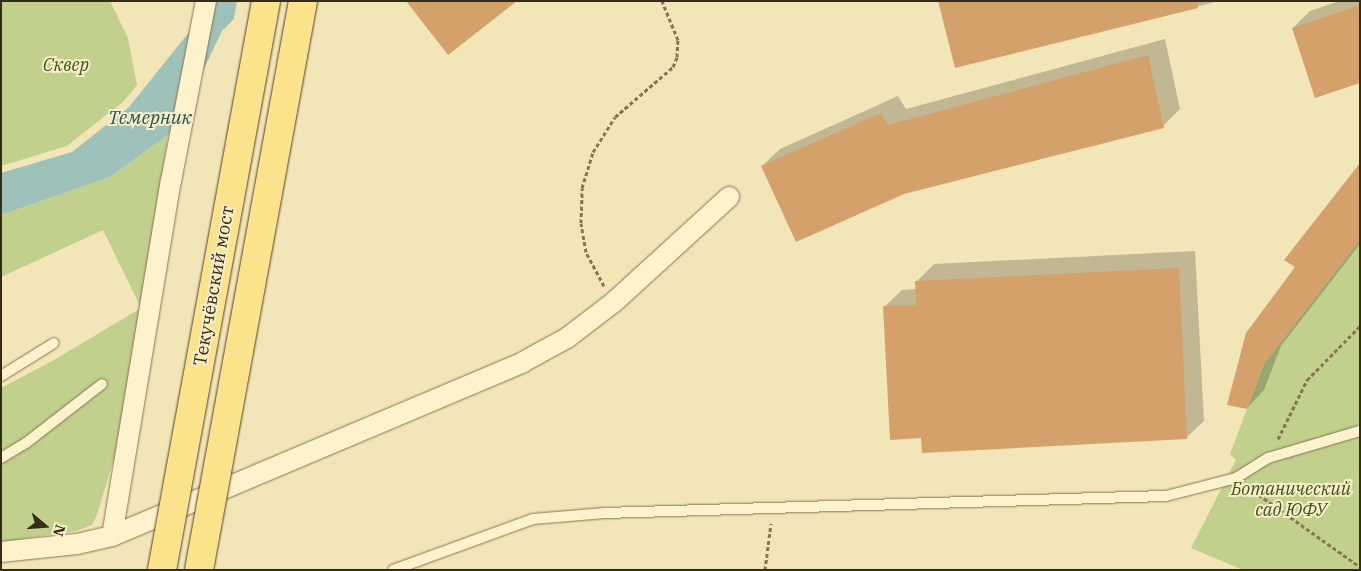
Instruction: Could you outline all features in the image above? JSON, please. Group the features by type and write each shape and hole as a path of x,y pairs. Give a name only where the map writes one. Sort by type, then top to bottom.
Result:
{"main road":[{"name":"Текучёвский мост","path":"162,570 266,1"},
{"name":"Текучёвский мост","path":"199,570 303,1"}],"street":[{"path":"112,536 171,181 206,1"},
{"path":"1,552 77,544 112,536 523,362 567,338 614,302 729,197"}],"lane":[{"path":"1,376 54,343"},
{"path":"1,458 26,443 102,384"},
{"path":"393,570 533,519 605,513 1166,496 1236,478 1268,458 1360,431"}],"path":[{"path":"614,302 596,275 586,252 581,223 582,188 593,152 615,117 673,67 677,57 678,40 662,1"},
{"path":"1268,458 1307,380 1360,326"},
{"path":"1236,478 1360,567"},
{"path":"765,570 773,508"}],"green space":[{"name":"Сквер","path":"1,1 110,1 128,38 137,85 124,101 67,146 1,166"},
{"path":"168,135 142,308 117,448 97,515 92,525 76,531 1,542 1,388 54,360 141,308 103,230 1,277 1,215 110,177"},
{"name":"Ботанический сад ЮФУ","path":"1360,240 1360,570 1243,570 1191,548 1236,460 1230,454 1264,364"}],"water":[{"name":"Темерник","path":"214,1 252,1 222,31 202,73 168,135 110,177 1,215 1,173 72,152 129,107"}],"pier":[{"path":"237,1 255,1 233,24"}],"building":[{"path":"406,1 517,1 448,55"},
{"path":"938,1 1198,1 1198,8 955,68"},
{"path":"1360,5 1360,83 1315,98 1292,28"},
{"path":"1148,55 1164,128 904,194 796,242 761,166 881,113 888,125"},
{"path":"1360,163 1360,240 1264,364 1247,409 1227,405 1246,333 1295,267 1284,260"},
{"path":"1179,268 1187,439 922,453 921,438 890,440 883,306 916,305 915,281"}]}
